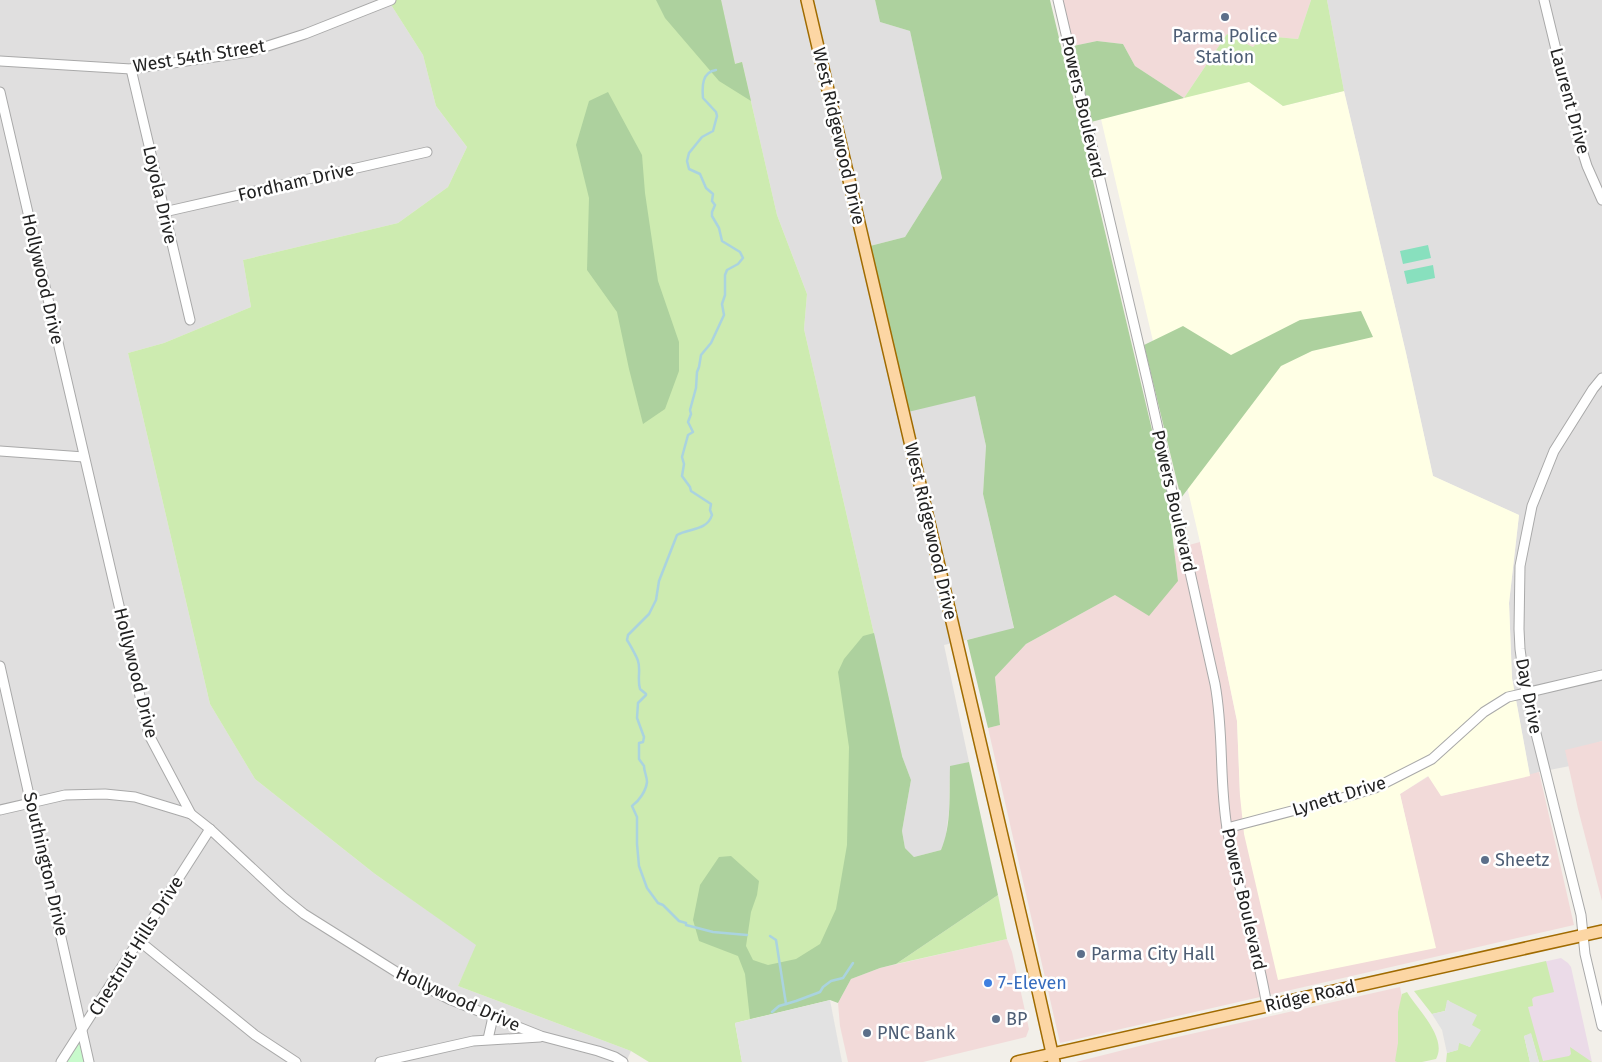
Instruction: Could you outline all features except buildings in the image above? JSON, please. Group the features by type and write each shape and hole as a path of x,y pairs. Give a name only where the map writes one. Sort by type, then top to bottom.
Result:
{"main road":[{"name":"West Ridgewood Drive","path":"807,0 1053,1058"},
{"name":"Ridge Road","path":"1017,1062 1053,1058 1267,1006 1602,931"}],"street":[{"name":"West 54th Street","path":"0,60 131,69 249,52 305,34 391,0"},
{"name":"Powers Boulevard","path":"1058,0 1148,384 1215,684 1221,727 1221,778 1227,828 1267,1006"},
{"name":"Laurent Drive","path":"1544,0 1575,128 1587,166 1602,200"},
{"name":"Loyola Drive","path":"131,69 190,320"},
{"name":"Hollywood Drive","path":"0,92 148,735 190,814 210,829 304,914 398,974 451,1000 541,1036 598,1051 623,1062"},
{"name":"Fordham Drive","path":"164,212 427,152"},
{"name":"Day Drive","path":"1602,378 1554,451 1532,506 1520,566 1519,629 1526,692 1581,915 1585,954 1602,1026"},
{"path":"0,451 84,457"},
{"name":"Southington Drive","path":"0,666 90,1062"},
{"name":"Lynett Drive","path":"1227,828 1374,788 1432,759 1484,712 1508,696 1602,675"},
{"path":"0,810 65,795 105,794 135,798 190,814"},
{"name":"Chestnut Hills Drive","path":"61,1062 210,829"},
{"path":"138,940 255,1035 296,1062"},
{"path":"488,1039 493,1017"},
{"path":"380,1062 473,1041 541,1036"}],"shaded area":[{"path":"0,0 388,0 423,55 436,106 467,147 448,187 398,223 243,260 251,307 164,343 128,353 210,704 255,779 375,874 477,945 458,986 631,1051 626,1062 0,1062"},
{"path":"720,0 875,0 880,22 910,31 942,178 905,237 870,246 975,396 986,446 983,494 1014,629 944,645 969,762 950,767 949,811 945,842 941,850 914,857 905,848 902,831 911,780 902,756 804,329 807,294 777,215 742,62 735,64"},
{"path":"1062,0 1311,0 1298,39 1263,36 1253,47 1227,34 1184,98 1135,66 1123,44 1097,41 1073,46"},
{"path":"1327,0 1602,0 1602,741 1576,750 1570,766 1539,772 1530,776 1512,678 1509,603 1519,515 1433,476 1344,91"},
{"path":"1249,81 1283,106 1344,91 1433,476 1519,515 1509,603 1512,678 1530,776 1441,796 1428,776 1400,794 1436,948 1278,980 1244,834 1240,796 1237,721 1200,542 1101,119"},
{"path":"1200,542 1237,721 1240,796 1435,948 1400,794 1429,776 1442,796 1539,772 1574,925 1060,1043 988,728 1000,725 995,677 1026,644 1115,595 1178,581 1174,549"},
{"path":"1602,741 1602,901 1565,750"},
{"path":"1007,939 1012,952 1029,1029 1026,1037 923,1062 848,1062 840,1026 838,1003 851,979 880,968"},
{"path":"1561,958 1571,967 1592,1062 1539,1062 1516,968"},
{"path":"1400,987 1411,1047 1401,1062 1076,1062 1155,1042"},
{"path":"830,1000 842,1062 742,1062 735,1023"},
{"path":"1447,1000 1477,1015 1472,1025 1481,1030 1470,1047 1459,1043 1458,1050 1447,1053 1442,1030 1432,1014 1445,1011"},
{"path":"1531,1033 1539,1062 1530,1062 1524,1036"}],"green space":[{"path":"388,0 721,0 735,64 742,62 777,215 807,294 804,329 902,756 830,1000 735,1023 742,1062 649,1062 631,1051 458,986 476,945 375,874 255,779 210,704 128,353 164,343 251,307 243,260 398,223 448,187 467,147 436,106 423,55"},
{"path":"656,0 721,0 735,64 742,62 751,101 719,81 665,18"},
{"path":"875,0 1050,0 1167,493 1178,581 1149,616 1115,595 1026,644 995,677 1000,725 988,728 967,640 1014,628 983,494 986,446 975,396 908,412 870,246 905,237 942,178 910,31 880,22"},
{"path":"1311,0 1327,0 1344,91 1283,106 1249,82 1184,98 1227,34 1253,47 1263,36 1298,39"},
{"path":"1097,41 1123,44 1135,66 1184,98 1091,122 1073,46"},
{"path":"608,92 642,155 645,193 658,281 679,342 679,371 665,409 643,424 617,312 587,270 589,198 576,145 589,101"},
{"path":"1428,245 1431,258 1403,264 1400,251"},
{"path":"1433,265 1435,278 1407,284 1404,271"},
{"path":"1361,311 1373,337 1312,351 1281,366 1181,498 1144,345 1183,326 1231,355 1300,320"},
{"path":"874,633 902,756 911,780 902,831 905,848 914,857 941,850 947,830 950,766 969,762 998,895 896,964 851,979 838,1003 830,1000 750,1019 745,974 738,956 699,941 693,920 700,885 719,857 731,856 759,881 757,895 751,912 746,946 753,960 768,965 796,959 820,944 836,909 847,845 849,747 838,672 844,659 863,636"},
{"path":"998,895 1007,939 896,964"},
{"path":"1546,961 1554,992 1534,997 1532,999 1533,1006 1528,1007 1543,1061 1569,1056 1571,1054 1570,1047 1592,1062 1539,1062 1531,1034 1524,1036 1530,1062 1446,1062 1447,1053 1457,1050 1459,1042 1470,1047 1472,1025 1448,1000 1445,1011 1432,1014 1414,991"},
{"path":"1407,992 1435,1033 1439,1051 1436,1059 1422,1062 1395,1061 1398,1043 1398,1012 1402,994"},
{"path":"83,1030 89,1062 61,1062"}],"waterway":[{"path":"716,70 711,71 705,77 703,89 703,98 716,112 717,116 713,131 702,137 689,153 687,161 689,169 700,174 706,188 713,194 712,201 715,205 712,216 719,228 722,241 740,252 743,258 738,264 727,270 725,275 725,295 722,304 724,315 711,343 701,355 688,422 693,432 688,435 682,457 684,464 682,476 691,491 711,504 710,510 712,515 710,520 702,527 677,535 659,581 656,600 649,614 628,635 627,640 639,664 640,689 646,694 638,703 637,718 644,737 643,742 639,743 639,759 644,766 647,782 642,796 632,806 637,817 639,866 647,888 658,903 663,905 679,921 686,923 686,925 713,932 747,935"},
{"path":"770,936 776,940 786,1004 779,1006 772,1012"},
{"path":"786,1004 820,992 831,981 843,978 853,963"}],"place":[{"name":"Parma Police Station","path":"1225,17"},
{"name":"Sheetz","path":"1485,860"},
{"name":"Parma City Hall","path":"1081,954"},
{"name":"7-Eleven","path":"988,983"},
{"name":"BP","path":"996,1019"},
{"name":"PNC Bank","path":"867,1033"}]}
